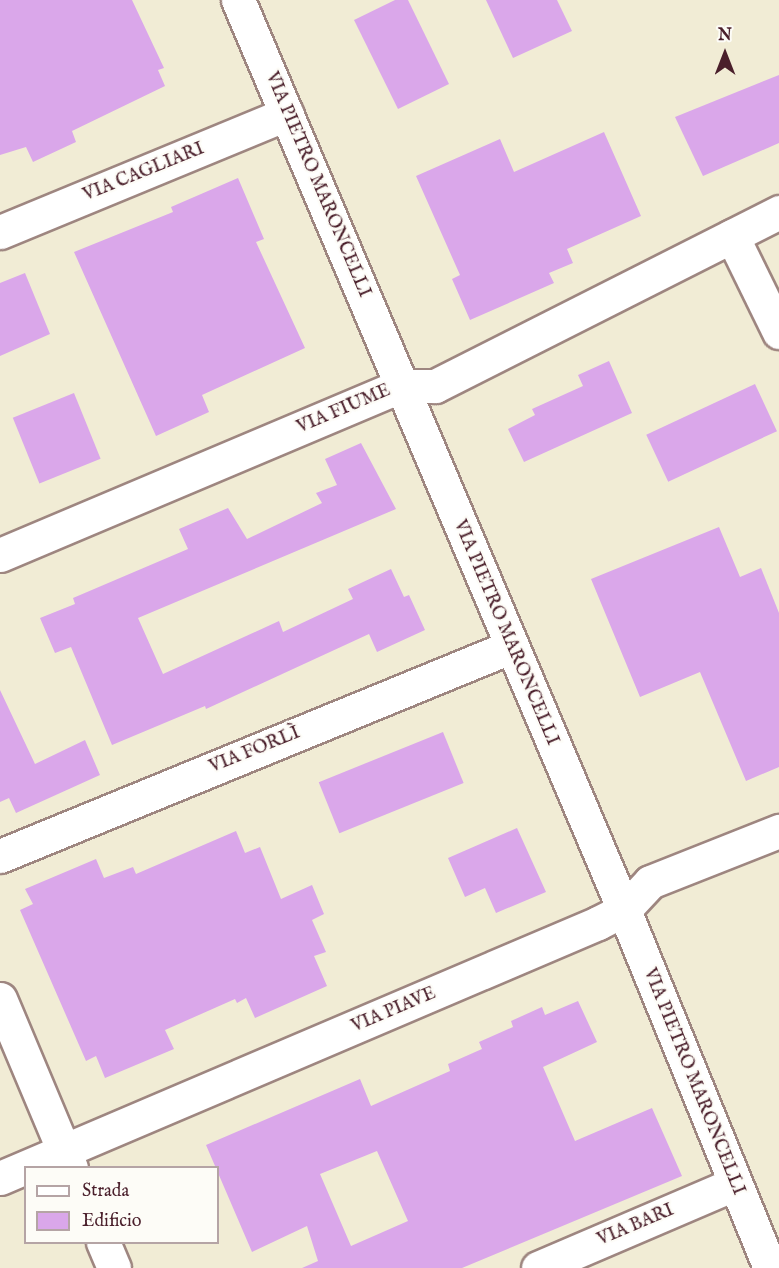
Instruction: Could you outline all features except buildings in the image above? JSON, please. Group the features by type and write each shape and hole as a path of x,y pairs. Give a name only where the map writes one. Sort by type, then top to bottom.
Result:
{"street":[{"name":"VIA PIETRO MARONCELLI","path":"238,0 510,647 624,910 770,1268"},
{"name":"VIA CAGLIARI","path":"0,232 287,114"},
{"name":"VIA FIUME","path":"0,555 400,386 435,386 779,212"},
{"path":"732,236 779,332"},
{"name":"VIA FORLÌ","path":"0,856 510,647"},
{"name":"VIA PIAVE","path":"45,1166 67,1160 624,910 650,882 779,831"},
{"path":"0,999 67,1160"},
{"name":"VIA PIAVE","path":"0,1178 24,1172"},
{"name":"VIA BARI","path":"538,1268 734,1184"},
{"path":"104,1244 114,1268"}]}
